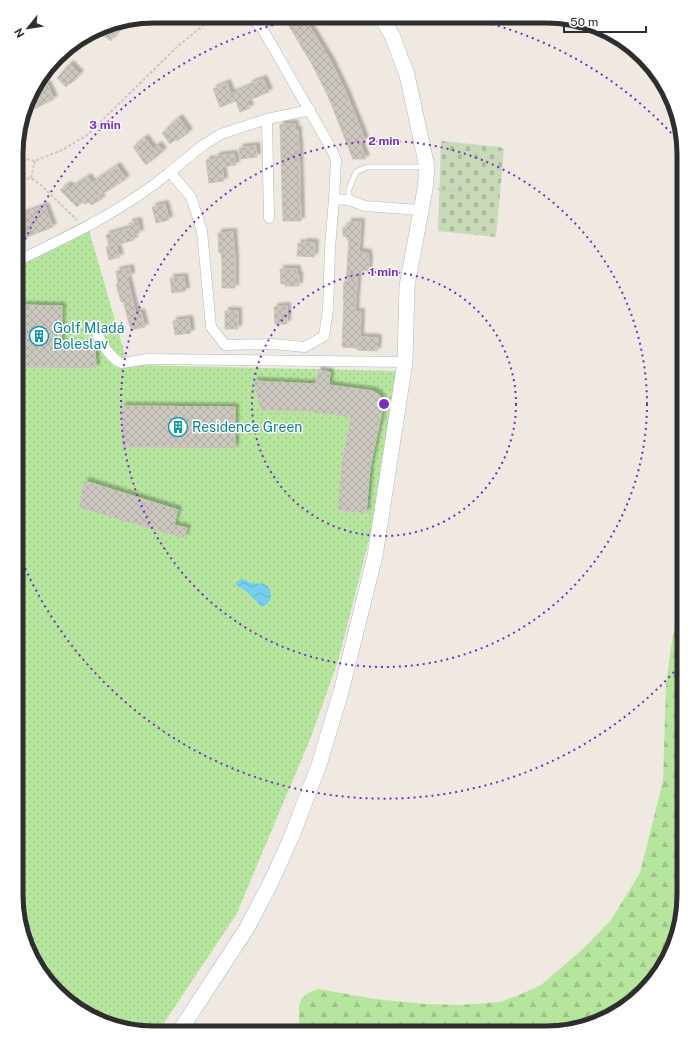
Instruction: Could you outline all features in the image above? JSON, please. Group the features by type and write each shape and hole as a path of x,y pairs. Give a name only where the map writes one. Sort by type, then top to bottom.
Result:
{"street":[{"path":"170,172 192,197 202,231 211,327 225,345 273,344 305,347 324,336 328,309 330,248 336,160 310,110 262,28 257,23"},
{"path":"183,1026 250,922 271,882 291,838 319,764 341,692 375,556 405,362 407,286 425,189 427,167 407,75 392,35 385,23"},
{"path":"23,258 86,228 117,209 158,181 210,140 221,134 267,119 310,110"},
{"path":"267,119 269,218"},
{"path":"334,199 349,200 365,206 420,210"},
{"path":"94,325 96,334 111,356 117,361 121,362 148,359 405,362"}],"lane":[{"path":"349,200 349,189 356,172 367,166 427,167"}],"path":[{"path":"23,158 35,161 62,150 86,136 178,45 206,23"},
{"path":"31,178 35,161"},
{"path":"23,180 31,178 42,186 86,228"},
{"path":"425,189 440,189 469,193"}],"green space":[{"path":"441,141 500,147 504,149 496,237 438,231"},
{"name":"Golf Mladá Boleslav","path":"86,220 128,365 398,371 370,536 338,661 311,737 236,915 162,1026 137,1025 120,1022 88,1008 74,999 61,988 50,975 33,945 27,929 23,904 23,253"},
{"path":"677,621 677,904 667,945 650,975 639,988 626,999 596,1016 580,1022 555,1026 299,1026 299,1006 302,998 308,993 318,989 375,999 426,1004 460,1005 500,1002 541,985 584,948 611,920 640,873 663,781 666,684 673,634"}],"water":[{"path":"240,579 267,586 271,593 268,603 261,606 247,592 235,584"}],"building":[{"path":"287,23 307,23 330,60 346,93 362,132 365,141 360,143 366,159 353,159 328,96 313,66"},
{"path":"122,27 118,33 116,32 111,41 101,34"},
{"path":"70,64 80,74 66,87 57,78"},
{"path":"263,79 269,92 247,101 250,108 240,112 236,101 220,107 213,89 227,83 231,94 250,86 249,84"},
{"path":"47,84 54,99 34,109 32,105 42,86"},
{"path":"179,118 189,132 177,141 176,139 170,144 162,133"},
{"path":"280,124 295,124 295,130 298,130 301,221 283,221"},
{"path":"145,138 153,149 158,145 163,151 146,165 133,147"},
{"path":"256,146 257,157 240,159 239,148"},
{"path":"234,154 236,165 222,167 224,181 209,183 206,160 216,159 216,156"},
{"path":"117,166 126,179 99,196 102,199 91,205 89,202 85,204 82,202 77,207 60,190 68,185 71,188 88,177 92,183"},
{"path":"165,204 169,220 156,223 152,207"},
{"path":"45,206 53,227 23,239 23,214"},
{"path":"138,221 140,233 133,235 134,240 116,245 120,257 109,260 106,247 109,246 106,235 130,228 129,223"},
{"path":"348,222 361,222 359,252 368,253 369,259 368,271 358,270 355,312 361,312 360,337 378,338 377,351 357,350 357,348 342,347 344,281 346,282 349,240 347,240 347,237 343,236 343,227 348,227"},
{"path":"233,232 235,288 222,288 222,263 221,252 219,253 218,233"},
{"path":"304,242 315,243 314,257 297,256 298,243 304,244"},
{"path":"130,268 131,276 127,277 136,314 141,312 145,327 131,330 123,301 121,302 116,284 118,284 116,271"},
{"path":"280,269 297,269 297,275 299,275 299,286 285,286 285,284 281,284"},
{"path":"184,277 186,291 172,293 170,278"},
{"name":"Golf Mladá Boleslav","path":"23,305 62,306 61,347 95,347 96,368 23,367"},
{"path":"287,306 287,324 275,324 274,307"},
{"path":"225,311 238,311 238,329 225,329"},
{"path":"189,319 191,333 175,335 173,321"},
{"path":"318,370 330,372 329,385 373,391 379,395 382,400 383,407 370,468 366,513 338,510 342,463 351,417 305,411 261,410 254,381 316,384"},
{"name":"Residence Green","path":"122,406 235,407 235,448 122,447"},
{"path":"85,481 178,510 174,525 187,528 184,538 79,507"}],"place":[{"name":"Golf Mladá Boleslav","path":"39,336"},
{"name":"Residence Green","path":"178,427"}]}
